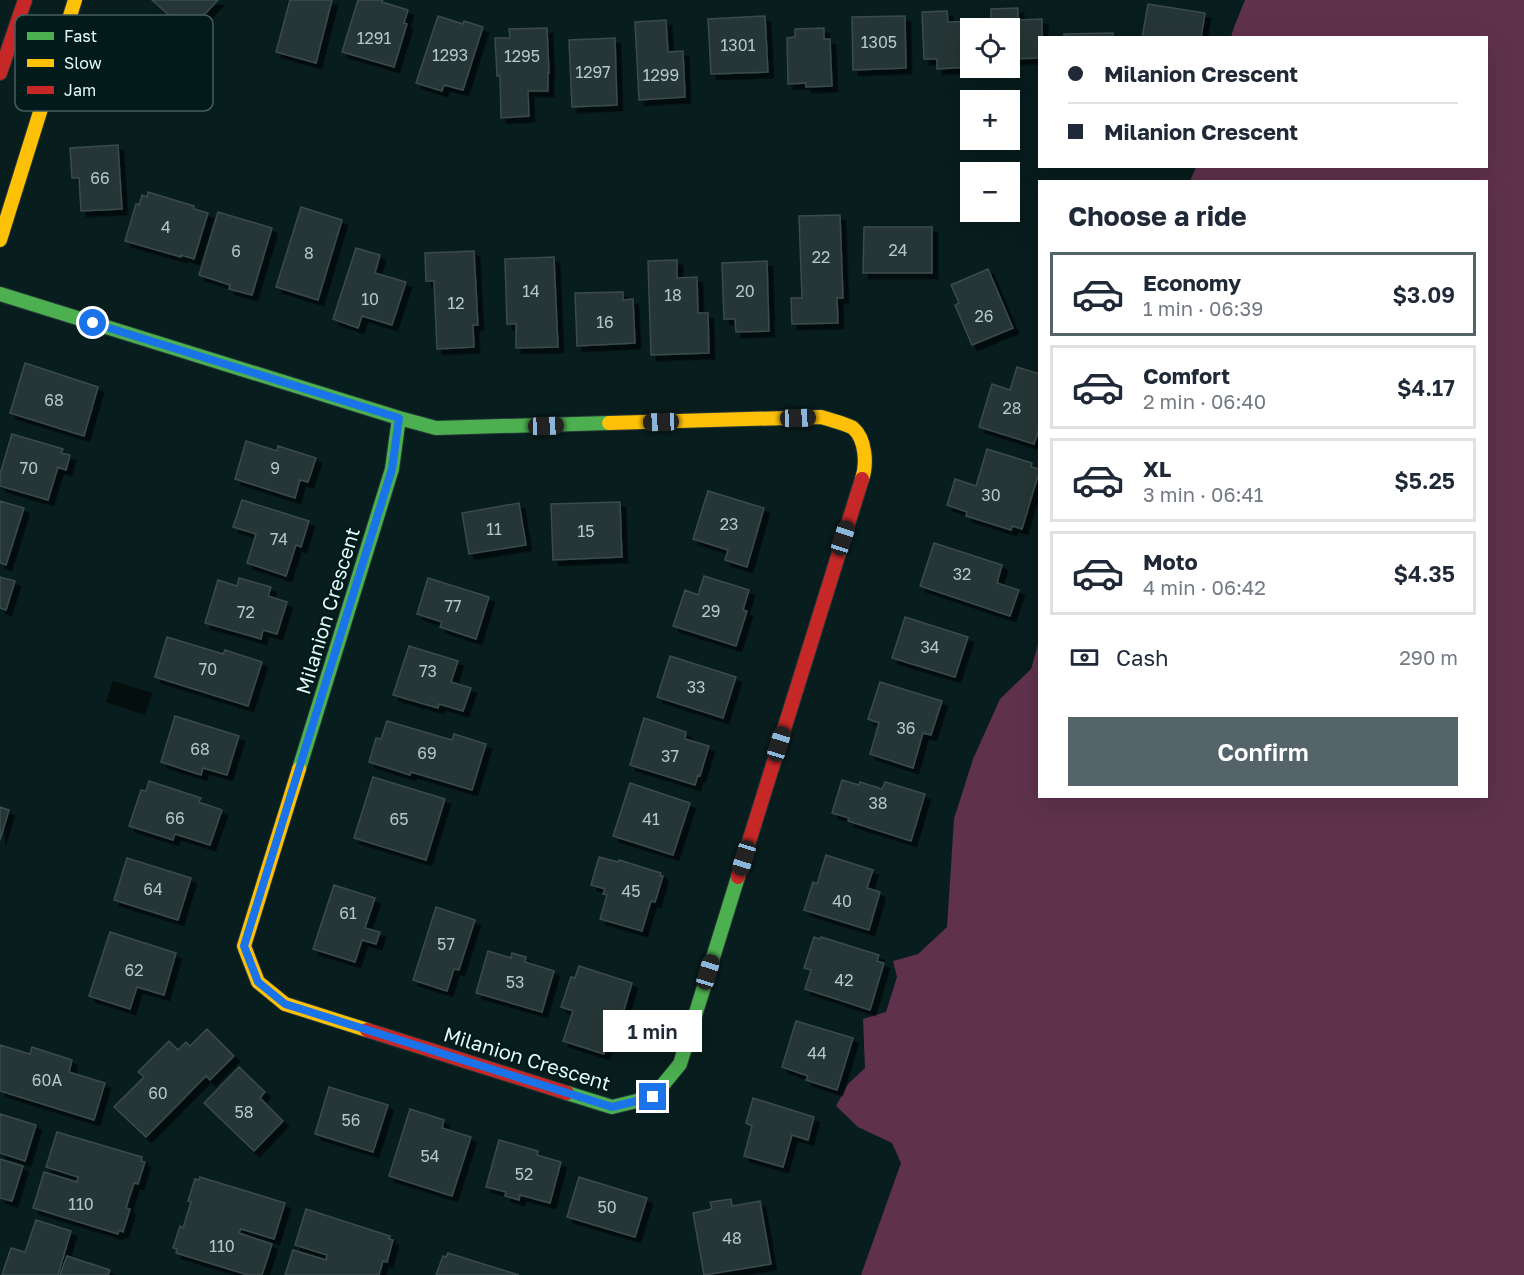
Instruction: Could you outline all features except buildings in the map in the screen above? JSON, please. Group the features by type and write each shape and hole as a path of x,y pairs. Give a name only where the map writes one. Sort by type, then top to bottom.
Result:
{"street":[{"path":"20,15 25,0"},
{"path":"70,15 75,0"},
{"path":"0,73 15,29"},
{"path":"0,240 40,111"},
{"name":"Milanion Crescent","path":"0,294 436,429 821,417 853,428 863,444 865,470 680,1064 653,1097 612,1107 285,1004 258,982 244,946 392,469 399,418"}],"shaded area":[{"path":"1245,0 1524,0 1524,1275 861,1275 901,1163 892,1143 858,1127 836,1106 848,1084 865,1068 863,1019 886,1012 897,977 893,961 918,954 947,927 954,819 973,759 1000,699 1031,669 1038,644 1038,798 1488,798 1488,180 1190,180 1196,168 1488,168 1488,36 1231,36"},
{"path":"113,681 152,693 145,715 106,702"}],"traffic: fast":[{"path":"0,294 436,428 609,423"},
{"path":"299,769 392,469 399,418"},
{"path":"567,1093 612,1107 653,1097 680,1064 738,877"}],"traffic: slow":[{"path":"70,15 75,0"},
{"path":"0,240 40,111"},
{"path":"609,423 821,417 853,428 861,439 865,467 862,479"},
{"path":"299,769 244,946 258,982 285,1004 367,1030"}],"traffic: jam":[{"path":"20,15 25,0"},
{"path":"0,73 15,29"},
{"path":"738,877 862,479"},
{"path":"367,1030 567,1093"}],"route":[{"path":"93,323 399,418 392,469 244,946 258,982 285,1004 612,1107 653,1097"}]}
